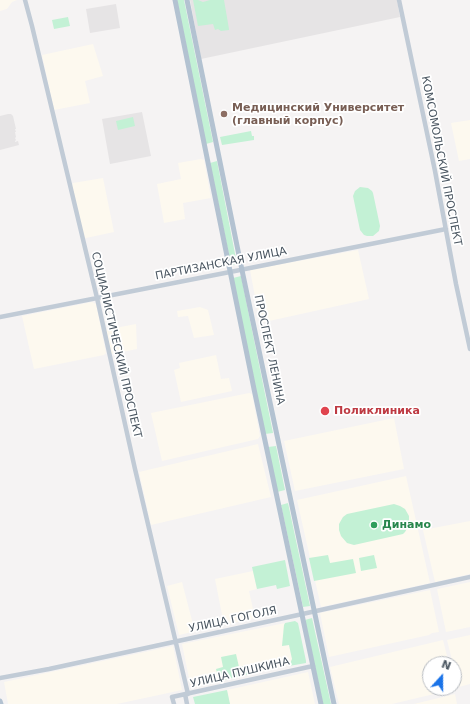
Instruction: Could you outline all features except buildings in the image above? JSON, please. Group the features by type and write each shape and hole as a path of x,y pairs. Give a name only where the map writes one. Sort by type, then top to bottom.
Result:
{"main road":[{"name":"ПРОСПЕКТ ЛЕНИНА","path":"175,0 254,389 321,704"},
{"name":"ПРОСПЕКТ ЛЕНИНА","path":"187,0 242,270 334,704"}],"street":[{"name":"СОЦИАЛИСТИЧЕСКИЙ ПРОСПЕКТ","path":"25,0 97,298 176,641 187,704"},
{"name":"КОМСОМОЛЬСКИЙ ПРОСПЕКТ","path":"399,0 429,140 456,284 470,349"},
{"name":"ПАРТИЗАНСКАЯ УЛИЦА","path":"0,317 446,229"},
{"name":"УЛИЦА ГОГОЛЯ","path":"0,678 314,612 470,577"},
{"name":"УЛИЦА ПУШКИНА","path":"174,704 172,697 312,666"}],"shaded area":[{"path":"0,0 17,0 12,2 7,9 0,11"},
{"path":"190,0 397,0 400,17 201,59"},
{"path":"116,4 120,28 90,33 86,9"},
{"path":"93,44 103,76 85,81 90,103 54,110 42,55"},
{"path":"142,112 151,156 110,164 102,119"},
{"path":"8,114 13,116 16,129 15,142 18,141 19,145 0,150 0,116"},
{"path":"470,120 470,159 459,161 451,123"},
{"path":"201,159 204,160 211,198 183,203 185,219 164,223 157,184 181,179 178,163"},
{"path":"103,178 114,232 86,238 83,237 72,187 73,183"},
{"path":"358,250 369,299 260,323 250,270"},
{"path":"92,302 96,304 106,353 104,355 34,369 22,316"},
{"path":"200,307 208,310 214,335 194,338 188,316 178,317 177,311"},
{"path":"136,324 137,349 113,354 111,353 105,330"},
{"path":"216,355 221,379 229,378 232,391 181,402 174,370 180,368 179,363"},
{"path":"249,393 252,394 260,436 258,439 162,461 151,413"},
{"path":"394,418 404,469 295,491 284,441"},
{"path":"258,444 271,497 151,525 139,472"},
{"path":"406,476 430,583 321,607 297,500"},
{"path":"470,521 470,574 435,582 423,530"},
{"path":"253,571 257,589 249,591 255,618 224,625 215,579"},
{"path":"182,582 195,632 179,635 167,586"},
{"path":"470,582 470,627 446,632 437,589"},
{"path":"430,590 439,632 329,657 320,613"},
{"path":"285,623 282,646 289,645 292,659 289,666 191,688 182,644"},
{"path":"470,635 470,684 462,686 462,656 451,656 447,640"},
{"path":"443,640 447,656 422,656 422,696 426,696 392,704 339,704 330,667"},
{"path":"173,646 182,690 117,704 8,704 4,682"},
{"path":"308,672 315,704 230,704 227,690"},
{"path":"447,696 455,696 457,704 414,704"}],"green space":[{"path":"177,0 184,0 213,142 206,144"},
{"path":"193,0 203,2 210,0 224,0 229,30 215,30 213,24 198,26"},
{"path":"68,17 70,26 54,29 52,20"},
{"path":"133,117 135,126 118,130 116,121"},
{"path":"251,131 252,136 254,136 254,140 222,145 220,137"},
{"path":"217,161 237,264 231,265 210,163"},
{"path":"360,187 368,188 373,193 380,226 379,231 373,236 364,235 360,230 353,196 355,191"},
{"path":"241,276 273,433 265,434 233,278"},
{"path":"276,446 285,490 277,492 268,447"},
{"path":"288,503 310,606 303,607 281,505"},
{"name":"Динамо","path":"394,504 405,509 409,516 409,525 403,534 354,545 347,543 341,536 339,524 343,517 347,514"},
{"path":"328,555 330,563 353,559 356,573 314,581 309,558"},
{"path":"374,555 377,568 361,571 359,558"},
{"path":"285,560 290,586 277,589 276,585 257,589 252,567"},
{"path":"312,618 331,704 323,704 305,620"},
{"path":"295,621 298,623 306,663 289,666 292,659 289,645 282,646 284,625 285,623"},
{"path":"236,654 239,667 250,665 254,667 255,673 219,681 216,669 223,667 221,657"},
{"path":"227,690 230,704 195,704 193,697"}],"place":[{"name":"Медицинский Университет (главный корпус)","path":"224,114"},
{"name":"Поликлиника","path":"325,411"},
{"name":"Динамо","path":"374,525"}]}
